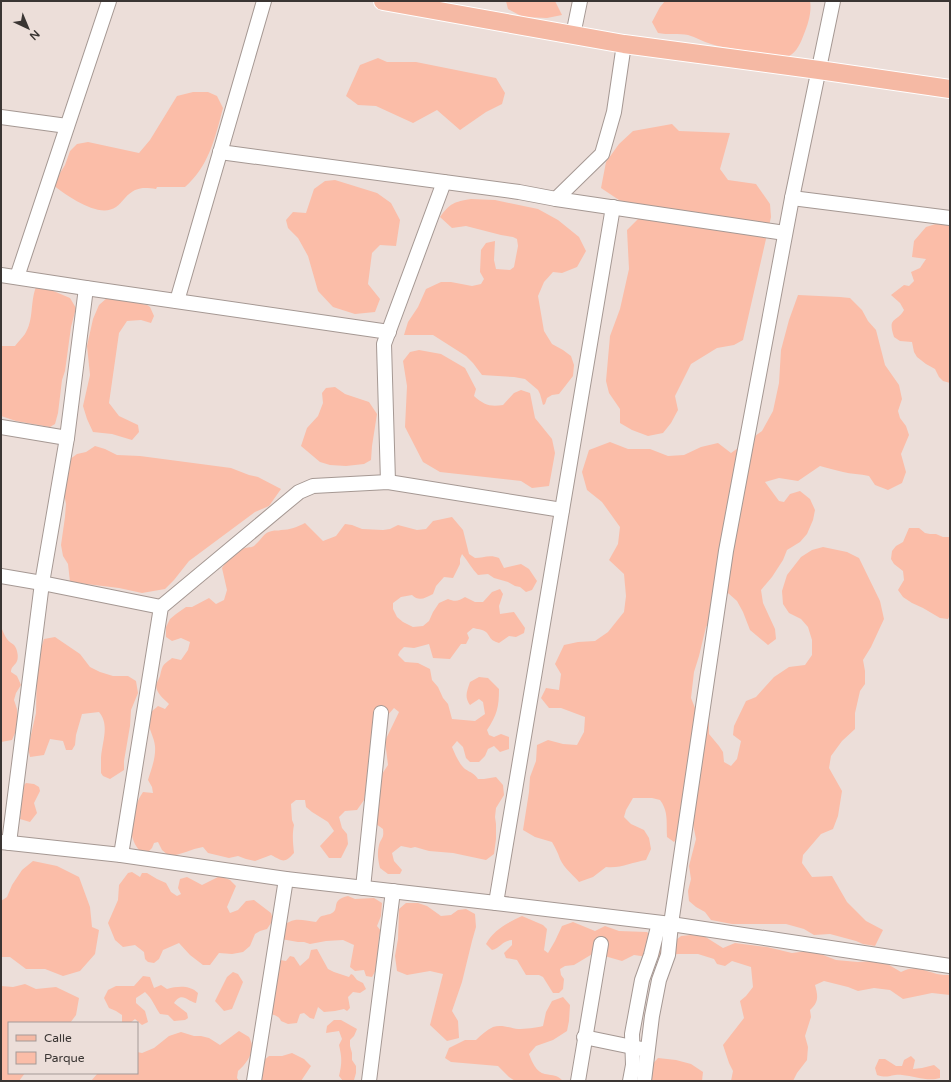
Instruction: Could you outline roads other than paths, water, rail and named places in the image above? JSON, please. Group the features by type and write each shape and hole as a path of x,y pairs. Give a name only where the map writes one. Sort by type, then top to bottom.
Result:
{"main road":[{"path":"383,1 624,44 950,89"}],"street":[{"path":"17,277 109,1"},
{"path":"177,301 264,1"},
{"path":"573,35 580,1"},
{"path":"630,1081 633,1065 632,1034 642,980 665,923 726,551 785,233 833,1"},
{"path":"556,199 602,154 614,112 624,44"},
{"path":"1,117 67,126"},
{"path":"220,152 519,192 613,208 785,233"},
{"path":"388,482 384,344 444,182"},
{"path":"792,198 950,218"},
{"path":"496,902 613,208"},
{"path":"1,275 389,332"},
{"path":"86,288 67,438 42,583 5,842 121,855 286,879 496,902 665,923 950,966"},
{"path":"1,427 67,438"},
{"path":"121,855 161,607 299,492 313,486 388,482 562,510"},
{"path":"1,576 161,607"},
{"path":"363,888 381,713"},
{"path":"254,1081 286,879"},
{"path":"369,1081 393,891"},
{"path":"644,1081 652,1016 659,980 668,955 665,923"},
{"path":"578,1081 584,1037 601,944"},
{"path":"584,1037 648,1051"}]}
